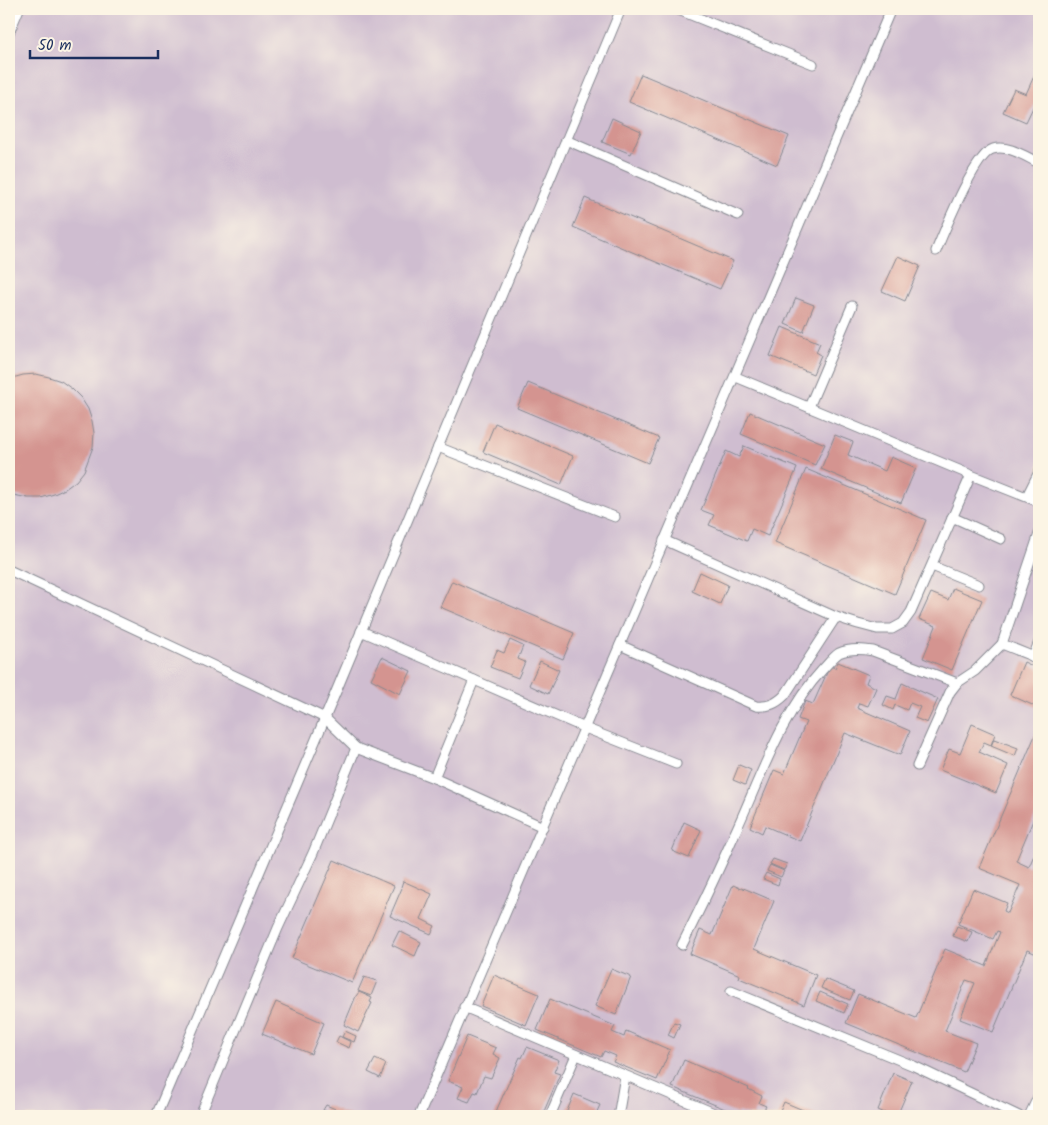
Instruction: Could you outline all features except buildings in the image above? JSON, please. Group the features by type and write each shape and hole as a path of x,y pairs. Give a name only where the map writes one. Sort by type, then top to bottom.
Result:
{"lane":[{"path":"9,32 19,9"},
{"path":"156,1116 362,631 620,9"},
{"path":"676,9 813,64"},
{"path":"419,1116 891,9"},
{"path":"566,140 738,215"},
{"path":"936,251 974,170 982,157 992,148 1007,149 1039,163"},
{"path":"809,406 852,306"},
{"path":"736,376 1039,502"},
{"path":"438,447 615,517"},
{"path":"1027,496 1039,472"},
{"path":"664,540 836,617 877,629 892,629 903,623 912,612 971,475"},
{"path":"952,517 1001,539"},
{"path":"917,766 944,705 957,683 975,671 1002,644 1039,534"},
{"path":"932,566 979,585"},
{"path":"9,570 325,718 356,748 434,778 543,827"},
{"path":"620,646 756,706 764,706 779,701 785,695 836,617"},
{"path":"362,631 585,728 676,764"},
{"path":"1002,644 1036,658 1039,642"},
{"path":"682,945 712,885 784,725 810,683 838,654 860,649 873,651 957,683"},
{"path":"434,778 474,680"},
{"path":"200,1116 278,928 313,853 356,748"},
{"path":"731,991 914,1066 1019,1116"},
{"path":"464,1008 720,1116"},
{"path":"550,1116 576,1055"},
{"path":"620,1116 619,1111 626,1076"},
{"path":"1029,1116 1039,1095"}],"shaded area":[{"path":"9,9 1039,9 1039,1116 9,1116"}]}
